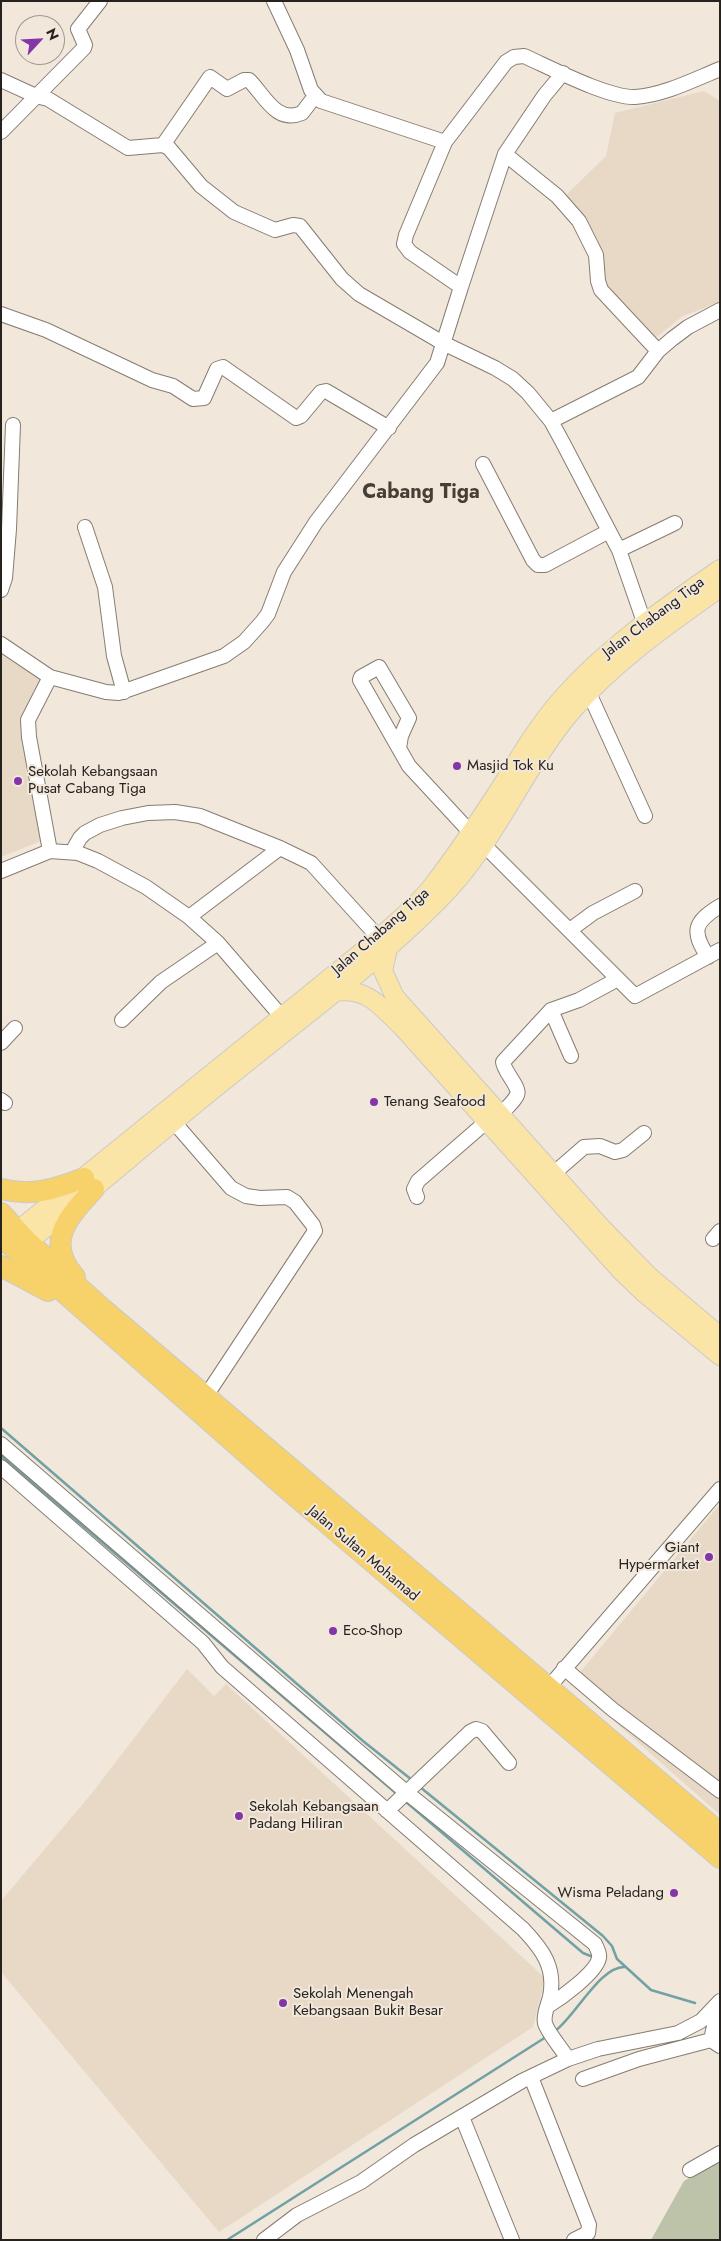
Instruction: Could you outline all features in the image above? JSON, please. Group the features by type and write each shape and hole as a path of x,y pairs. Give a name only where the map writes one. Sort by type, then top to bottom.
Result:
{"highway":[{"path":"1,1189 15,1192 46,1192 89,1183"},
{"path":"89,1183 63,1229 61,1249 70,1271 103,1308"},
{"path":"1,1213 10,1239"},
{"name":"Jalan Sultan Mohamad","path":"10,1239 103,1308 720,1833"},
{"name":"Jalan Sultan Mohamad","path":"10,1239 109,1334 281,1484 720,1858"},
{"path":"1,1266 45,1288 109,1334"}],"main road":[{"name":"Jalan Chabang Tiga","path":"10,1239 173,1121 335,992 383,944 432,887 471,833 529,742 562,698 604,655 644,622 720,569"},
{"name":"Jalan Chabang Tiga","path":"89,1183 280,1016 383,944 442,898 484,845 543,750 572,711 613,668 649,639 720,588"},
{"path":"383,944 383,971 389,987 439,1058 639,1288 720,1356"},
{"path":"335,992 349,989 360,992 374,1000 439,1058"},
{"path":"493,1118 553,1174 650,1277 720,1336"}],"street":[{"path":"1,132 84,48 85,45 78,29 100,1"},
{"path":"274,1 298,50 315,96 321,101 445,142"},
{"path":"461,287 410,252 404,244 406,235 445,142 506,62 514,57 524,56 612,94 635,97 662,91 720,70"},
{"path":"1,644 50,677 106,692 124,692 224,656 244,642 268,614 284,572 316,522 428,378 437,363 505,154 544,96 563,72"},
{"path":"163,145 210,77 227,89 244,80 249,80 278,113 286,117 293,117 302,113 315,96"},
{"path":"1,80 36,96 48,99 128,148 163,145 173,152 201,186 234,212 274,230 293,225 300,226 350,287 443,343 513,379 528,393 551,421 619,550 644,622"},
{"path":"505,154 557,196 579,221 596,255 598,281 601,290 658,351"},
{"path":"551,421 638,377 658,351 680,332 719,311"},
{"path":"1,314 46,330 152,380 166,383 193,399 204,398 217,369 223,367 296,418 301,416 321,392 326,391 389,428"},
{"path":"2,582 9,529 13,425"},
{"path":"483,464 533,560 538,565 545,565 609,532"},
{"path":"619,550 675,523"},
{"path":"85,527 105,587 114,656 124,692"},
{"path":"399,748 400,736 409,718 379,667 361,677 360,680 409,766 471,833"},
{"path":"50,677 28,720 29,737 50,851"},
{"path":"591,691 637,782"},
{"path":"591,691 645,816"},
{"path":"72,852 80,838 100,825 122,818 148,813 175,812 200,816 280,848 311,863 383,944"},
{"path":"484,845 635,996 714,953 698,943 696,932 699,923 706,914 720,906"},
{"path":"189,917 280,848"},
{"path":"1,871 50,851 72,852 98,861 146,887 189,917 218,943 280,1016"},
{"path":"570,930 594,913 635,891"},
{"path":"122,1020 161,982 218,943"},
{"path":"417,1197 414,1189 418,1181 518,1095 518,1090 504,1068 504,1062 551,1010 578,1000 618,979"},
{"path":"551,1010 571,1056"},
{"path":"1,1043 15,1028"},
{"path":"173,1121 231,1188 246,1196 260,1198 287,1197 295,1202 313,1225 315,1231 206,1396"},
{"path":"553,1174 584,1147 600,1146 615,1152 623,1150 644,1134"},
{"path":"1,1444 210,1635 222,1667 540,1947 550,1974 551,1991 545,2016 545,2025 568,2059"},
{"path":"1,1467 407,1791 595,1944 600,1952 599,1960 590,1973 548,2006"},
{"path":"548,1688 720,1489"},
{"path":"564,1668 612,1709 720,1791"},
{"path":"387,1811 470,1732 476,1729 482,1731 509,1763"},
{"path":"583,2079 639,2059 715,2043 719,2002"},
{"path":"264,2240 297,2215 361,2182 414,2145 531,2077 568,2059 598,2049 678,2034 701,2021 719,2002"},
{"path":"531,2077 589,2225 588,2233 574,2240"},
{"path":"462,2117 512,2240"},
{"path":"690,2170 720,2153"}],"shaded area":[{"path":"704,91 720,101 720,302 683,316 654,339 605,283 565,196 606,156 615,113"},
{"name":"Sekolah Kebangsaan Pusat Cabang Tiga","path":"1,647 47,679 25,723 46,839 1,857"},
{"path":"720,1504 720,1815 571,1683"},
{"name":"Sekolah Menengah Kebangsaan Bukit Besar","path":"187,1669 214,1696 226,1684 545,1978 533,2027 219,2232 1,1972 1,1901 92,1793"}],"green space":[{"path":"720,2160 720,2240 651,2240 684,2181"}],"waterway":[{"path":"1,1428 363,1741 412,1780"},
{"path":"1,1456 397,1794"},
{"path":"420,1787 603,1936 612,1946 617,1959 651,1990 695,2003"},
{"path":"405,1801 583,1953 593,1957"},
{"path":"555,2031 598,1982 617,1968 626,1967"},
{"path":"227,2240 546,2037"}],"place":[{"name":"Masjid Tok Ku","path":"457,766"},
{"name":"Sekolah Kebangsaan Pusat Cabang Tiga","path":"18,781"},
{"name":"Tenang Seafood","path":"374,1102"},
{"name":"Giant Hypermarket","path":"709,1557"},
{"name":"Eco-Shop","path":"333,1631"},
{"name":"Sekolah Kebangsaan Padang Hiliran","path":"239,1816"},
{"name":"Wisma Peladang","path":"674,1893"},
{"name":"Sekolah Menengah Kebangsaan Bukit Besar","path":"283,2003"}],"district":[{"name":"Cabang Tiga","path":"421,493"}]}
